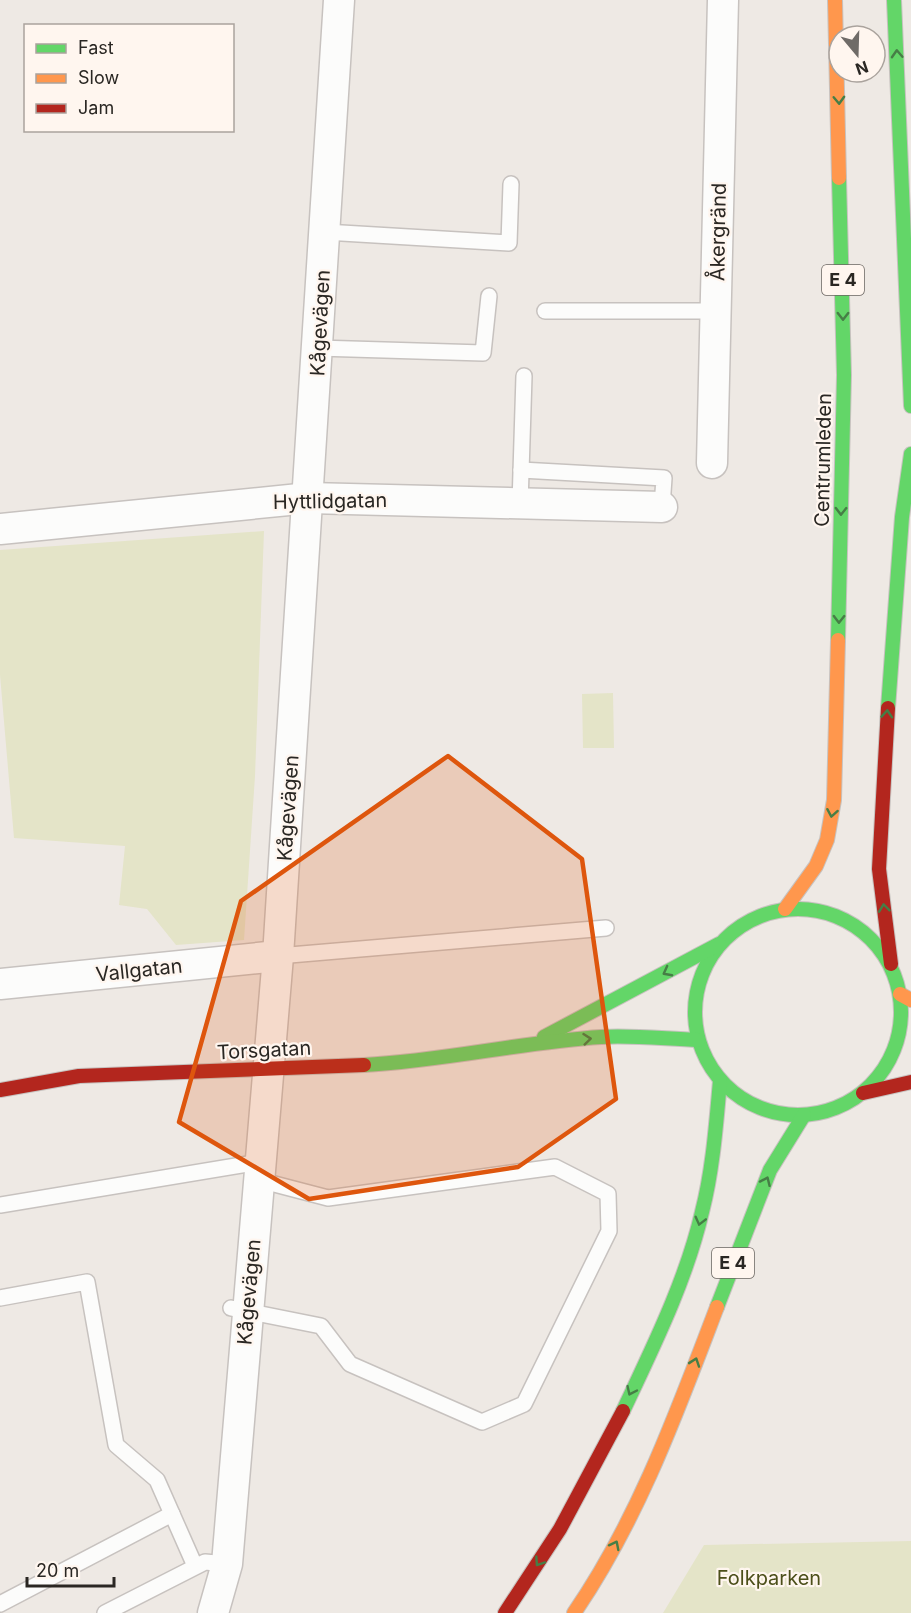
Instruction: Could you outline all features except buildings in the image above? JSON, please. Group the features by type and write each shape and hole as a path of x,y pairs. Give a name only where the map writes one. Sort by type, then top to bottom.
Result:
{"main road":[{"name":"Centrumleden","path":"785,909 816,866 827,840 834,800 844,375 835,0"},
{"path":"894,0 911,406"},
{"path":"891,966 879,869 881,803 902,517 911,454"},
{"path":"785,909 817,910 847,921 873,940 891,966 906,997 895,1048 882,1072 863,1093 836,1109 804,1115 785,1115 750,1104 720,1081 706,1061 698,1040 694,1006 697,990 709,958 719,944 738,927 760,915 785,909"},
{"name":"Torsgatan","path":"529,1045 719,944"},
{"name":"Torsgatan","path":"0,1090 79,1076 380,1064 480,1054 529,1045 603,1037 698,1040"},
{"name":"E 4","path":"505,1613 553,1541 594,1472 678,1285 698,1228 710,1173 720,1081"},
{"path":"863,1093 911,1082"},
{"name":"E 4","path":"574,1613 598,1578 642,1492 675,1418 770,1170 804,1115"}],"street":[{"name":"Kågevägen","path":"213,1613 227,1564 240,1310 260,1171 270,1069 309,498 339,0"},
{"name":"Åkergränd","path":"712,463 723,0"},
{"name":"Hyttlidgatan","path":"0,529 309,498 662,507"},
{"name":"Vallgatan","path":"0,984 278,956"}],"lane":[{"path":"325,232 509,243 511,184"},
{"path":"318,348 483,353 489,296"},
{"path":"545,311 716,311"},
{"path":"520,504 524,376"},
{"path":"521,470 664,478 662,507"},
{"path":"278,956 606,928"},
{"path":"0,1205 260,1171 328,1198 555,1167 608,1194 609,1231 524,1404 482,1422 350,1364 321,1326 240,1310"},
{"path":"0,1298 87,1282 116,1445 157,1480 195,1566"},
{"path":"0,1604 172,1514"},
{"path":"105,1613 195,1566 205,1562 227,1564"}],"highlighted area":[{"path":"448,756 582,859 616,1099 518,1167 309,1199 179,1122 241,901"}],"green space":[{"path":"264,531 255,776 244,940 176,945 147,909 119,905 125,846 14,838 0,675 0,550"},
{"path":"613,693 614,748 583,748 582,694"},
{"name":"Folkparken","path":"911,1541 911,1613 663,1613 704,1545"}],"traffic: fast":[{"path":"894,0 911,406"},
{"path":"838,640 844,375 839,178"},
{"path":"888,708 902,517 911,454"},
{"path":"788,909 808,909 838,916 864,932 878,946 894,972 901,1012 894,1052 878,1078 864,1092 838,1108 808,1115 788,1115 758,1108 732,1092 718,1078 702,1052 695,1022 695,1002 702,972 718,946 732,932 758,916 788,909"},
{"path":"544,1037 719,944"},
{"path":"364,1065 424,1060 571,1039 637,1037 698,1040"},
{"path":"623,1411 668,1313 695,1238 706,1196 720,1081"},
{"path":"717,1307 770,1170 804,1115"}],"traffic: slow":[{"path":"835,0 839,178"},
{"path":"785,909 816,866 827,840 834,800 838,640"},
{"path":"900,994 911,1000"},
{"path":"574,1613 618,1541 637,1503 671,1425 717,1307"}],"traffic: jam":[{"path":"888,708 879,869 891,964"},
{"path":"0,1090 79,1076 364,1065"},
{"path":"863,1093 911,1082"},
{"path":"505,1613 560,1529 623,1411"}]}
